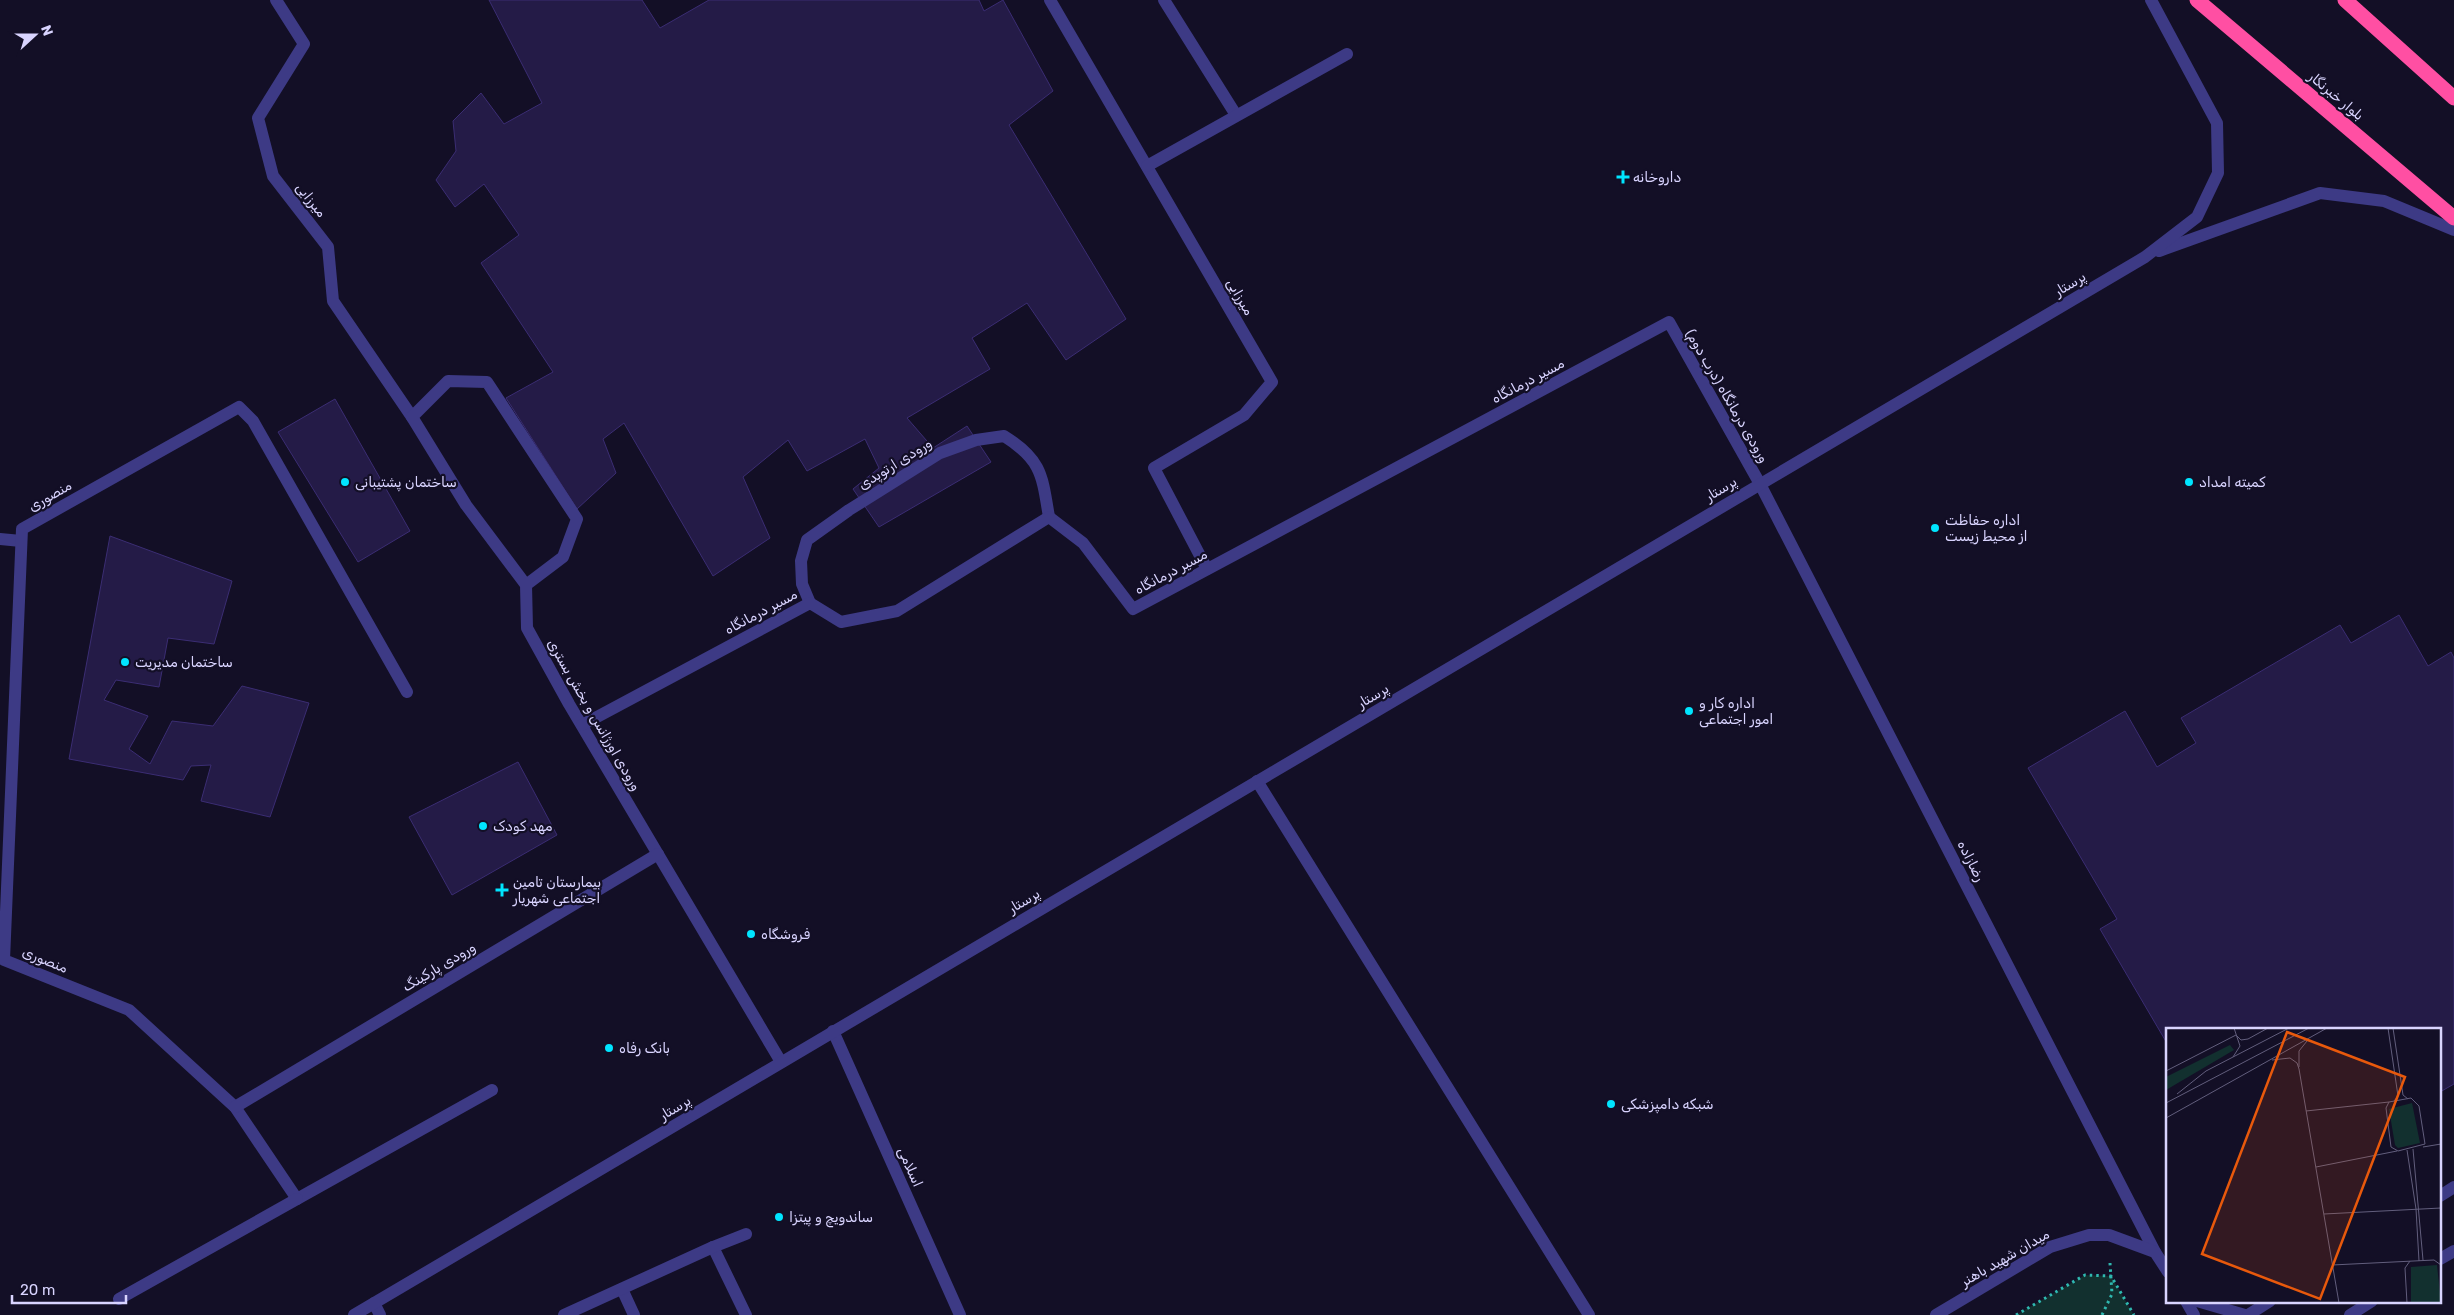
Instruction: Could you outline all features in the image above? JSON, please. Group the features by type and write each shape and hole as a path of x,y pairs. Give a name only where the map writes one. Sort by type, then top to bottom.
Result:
{"highway":[{"name":"بلوار خبرنگار","path":"2197,0 2454,218"},
{"path":"2345,0 2454,98"}],"street":[{"name":"میرزایی","path":"276,0 304,44 258,118 273,176 328,247 333,301 412,417"},
{"name":"میرزایی","path":"1050,0 1272,382 1244,415 1154,468 1207,570"},
{"path":"1164,0 1236,115"},
{"name":"پرستار","path":"354,1315 2145,257 2198,217 2218,173 2217,123 2151,0"},
{"path":"1147,166 1347,54"},
{"path":"2145,257 2241,220 2320,193 2384,201 2454,230"},
{"name":"مسیر درمانگاه","path":"582,725 810,603 841,622 897,611 1049,517 1083,543 1133,609 1668,322"},
{"name":"ورودی درمانگاه (درب دوم)","path":"1668,322 1760,484"},
{"path":"448,380 487,382 577,519 563,557 526,585 466,505 412,417 448,380"},
{"name":"منصوری","path":"297,1199 236,1106 129,1010 2,960 22,529 239,407 253,421 407,692"},
{"name":"ورودی ارتوپدی","path":"810,603 802,584 801,562 807,540 849,510 940,453 976,440 1004,436 1021,447 1039,468 1049,517"},
{"name":"رضازاده","path":"1760,484 2155,1252"},
{"path":"0,539 21,542"},
{"name":"ورودی اورژانس و بخش بستری","path":"526,585 527,628 582,725 781,1062"},
{"path":"1257,781 1589,1315"},
{"name":"ورودی پارکینگ","path":"236,1106 658,854"},
{"name":"اسلامی","path":"833,1031 960,1315"},
{"path":"119,1299 492,1090"},
{"path":"2442,1195 2454,1187"},
{"path":"564,1315 713,1247 746,1234"},
{"name":"میدان شهید باهنر","path":"1936,1315 2050,1247 2089,1235 2109,1235 2155,1252"},
{"path":"713,1247 746,1315"},
{"path":"2442,1258 2454,1251"},
{"path":"2155,1252 2166,1269"},
{"path":"622,1289 634,1315"},
{"path":"2187,1302 2194,1315"},
{"path":"2200,1302 2246,1315 2268,1302"},
{"path":"2350,1315 2370,1302"},
{"path":"374,1303 380,1315"}],"path":[{"path":"2102,1315 2112,1294 2109,1235"},
{"path":"2016,1315 2085,1275 2111,1276"},
{"path":"2111,1276 2134,1315"}],"green space":[{"path":"2085,1275 2111,1276 2134,1315 2016,1315"}],"building":[{"path":"489,0 642,0 660,28 709,0 979,0 984,11 1003,0 1053,91 1009,125 1126,319 1066,360 1027,303 972,338 990,369 907,418 933,448 967,426 991,462 879,527 853,489 879,468 865,439 807,471 788,440 743,477 770,538 713,576 624,423 603,439 616,473 577,509 506,398 553,372 481,263 519,235 484,184 455,207 436,180 456,151 453,121 481,93 504,124 542,103"},
{"name":"ساختمان پشتیبانی","path":"335,399 410,531 358,562 278,432"},
{"name":"ساختمان مدیریت","path":"110,536 232,581 214,644 168,638 159,687 116,680 104,700 148,716 129,749 150,764 172,721 213,726 242,686 309,703 270,817 201,801 211,765 191,766 183,780 69,759"},
{"path":"2399,615 2428,666 2451,652 2454,658 2454,1084 2442,1091 2442,1028 2166,1028 2166,1042 2100,929 2117,919 2028,768 2125,711 2157,767 2196,743 2181,718 2340,625 2351,643"},
{"name":"مهد کودک","path":"518,762 557,835 452,895 409,817"}],"place":[{"name":"داروخانه","path":"1623,177"},
{"name":"ساختمان پشتیبانی","path":"345,482"},
{"name":"کمیته امداد","path":"2189,482"},
{"name":"اداره حفاظت از محیط زیست","path":"1935,528"},
{"name":"ساختمان مدیریت","path":"125,662"},
{"name":"اداره کار و امور اجتماعی","path":"1689,711"},
{"name":"مهد کودک","path":"483,826"},
{"name":"بیمارستان تامین اجتماعی شهریار","path":"502,890"},
{"name":"فروشگاه","path":"751,934"},
{"name":"بانک رفاه","path":"609,1048"},
{"name":"شبکه دامپزشکی","path":"1611,1104"},
{"name":"ساندویچ و پیتزا","path":"779,1217"}]}
